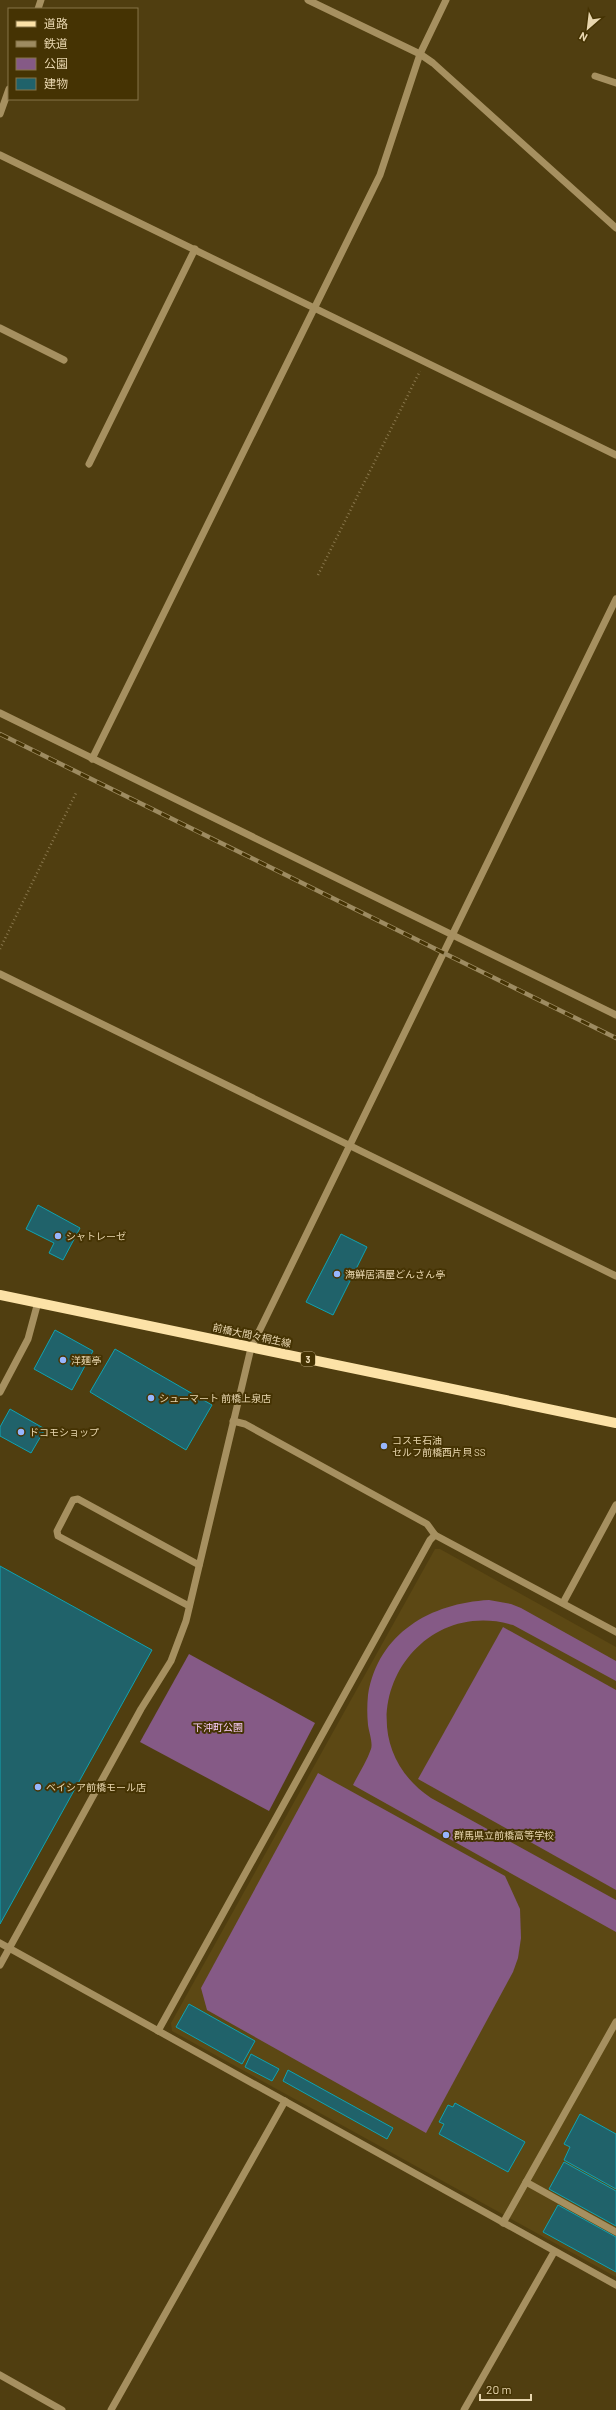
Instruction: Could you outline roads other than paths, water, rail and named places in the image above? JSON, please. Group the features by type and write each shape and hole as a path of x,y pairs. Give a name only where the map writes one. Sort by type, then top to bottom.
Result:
{"main road":[{"name":"前橋大間々桐生線","path":"0,1295 616,1423"}],"street":[{"path":"308,0 420,54 433,63 616,228"},
{"path":"92,759 380,175 420,54 446,0"},
{"path":"595,76 616,83"},
{"path":"0,114 8,92"},
{"path":"0,155 616,455"},
{"path":"89,464 195,249"},
{"path":"0,328 64,360"},
{"path":"0,1964 141,1709 171,1661 184,1627 251,1348 616,599"},
{"path":"0,713 616,1014"},
{"path":"0,974 350,1147 616,1276"},
{"path":"0,1392 28,1339 38,1302"},
{"path":"233,1421 245,1424 427,1524 433,1529 435,1535 616,1632"},
{"path":"189,1606 58,1536 57,1531 73,1500 78,1499 199,1565"},
{"path":"563,1603 616,1505"},
{"path":"158,2031 426,1547 435,1535"},
{"path":"0,1943 554,2252 616,2285"},
{"path":"503,2223 616,2022"},
{"path":"111,2410 285,2101"},
{"path":"526,2182 616,2232"},
{"path":"464,2410 554,2252"},
{"path":"0,2375 62,2410"}],"railway":[{"path":"0,734 616,1038"}],"place":[{"name":"シャトレーゼ","path":"58,1236"},
{"name":"海鮮居酒屋どんさん亭","path":"337,1274"},
{"name":"洋麺亭","path":"63,1360"},
{"name":"シューマート 前橋上泉店","path":"151,1398"},
{"name":"ドコモショップ","path":"21,1432"},
{"name":"コスモ石油 セルフ前橋西片貝 SS","path":"384,1446"},
{"name":"ベイシア前橋モール店","path":"38,1787"},
{"name":"群馬県立前橋高等学校","path":"446,1835"}],"park label":[{"name":"下沖町公園","path":"218,1727"}]}
